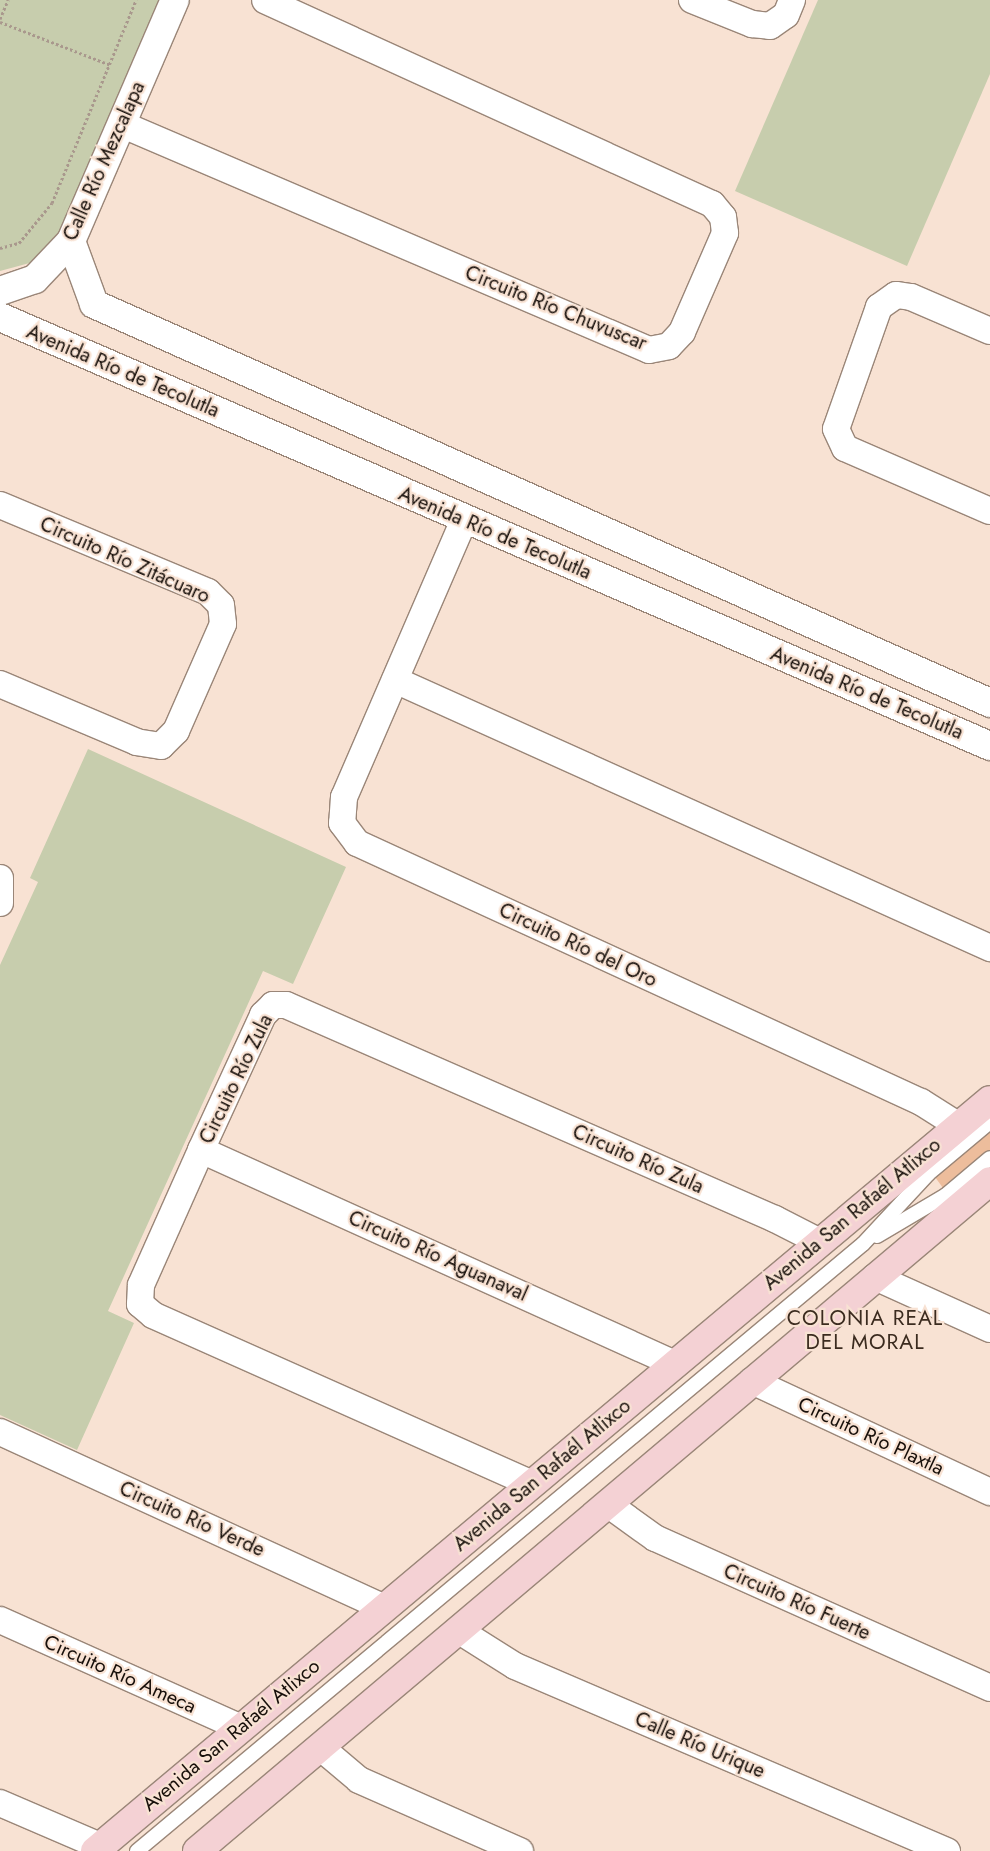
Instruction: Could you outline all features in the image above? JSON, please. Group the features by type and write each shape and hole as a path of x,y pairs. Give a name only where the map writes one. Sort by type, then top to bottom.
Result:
{"main road":[{"name":"Avenida San Rafaél Atlixco","path":"97,1849 239,1727 532,1484 818,1241 990,1100"},
{"path":"197,1851 609,1505 752,1381 990,1181"}],"street":[{"name":"Calle Río Mezcalapa","path":"0,291 35,280 71,241 175,0"},
{"name":"Circuito Río Chuvuscar","path":"121,124 649,350 670,346 682,332 725,233 723,217 712,204 266,0"},
{"path":"692,0 752,24 770,26 789,8"},
{"name":"Avenida Río de Tecolutla","path":"71,241 94,304 990,704"},
{"path":"990,331 912,297 896,295 879,307 836,429 844,448 990,511"},
{"name":"Avenida Río de Tecolutla","path":"0,318 990,746"},
{"name":"Circuito Río Zitácuaro","path":"0,505 208,592 221,605 223,624 176,732 161,746 136,742 0,684"},
{"name":"Circuito Río del Oro","path":"464,520 344,797 342,823 357,844 921,1102 959,1126"},
{"path":"395,680 990,948"},
{"path":"0,878 0,902"},
{"name":"Circuito Río Zula","path":"532,1484 153,1315 140,1304 141,1285 201,1150 263,1015 273,1005 286,1005 766,1215 818,1241"},
{"name":"Circuito Río Aguanaval","path":"201,1150 674,1364"},
{"path":"875,1277 990,1329"},
{"name":"Circuito Río Plaxtla","path":"752,1381 990,1492"},
{"name":"Circuito Río Verde","path":"0,1432 383,1607"},
{"name":"Circuito Río Fuerte","path":"609,1505 655,1538 990,1688"},
{"name":"Circuito Río Ameca","path":"0,1620 239,1727"},
{"name":"Calle Río Urique","path":"458,1630 515,1666 947,1851"},
{"path":"320,1747 359,1780 520,1851"},
{"path":"0,1803 97,1849"}],"lane":[{"path":"137,1851 864,1244 928,1174 990,1122"},
{"path":"864,1244 946,1195 990,1158"}],"path":[{"path":"8,0 0,20 142,77"},
{"path":"0,248 19,243 52,204 136,0"}],"green space":[{"path":"0,0 160,0 63,228 37,261 0,271"},
{"path":"818,0 990,0 990,74 907,266 735,191"},
{"path":"88,749 346,867 293,984 263,971 108,1311 134,1323 77,1450 0,1415 0,965 38,882 30,878"}],"building":[{"path":"990,1121 990,1161 971,1177 965,1170 943,1188 935,1177"}],"district":[{"name":"COLONIA REAL DEL MORAL","path":"865,1330"}]}
